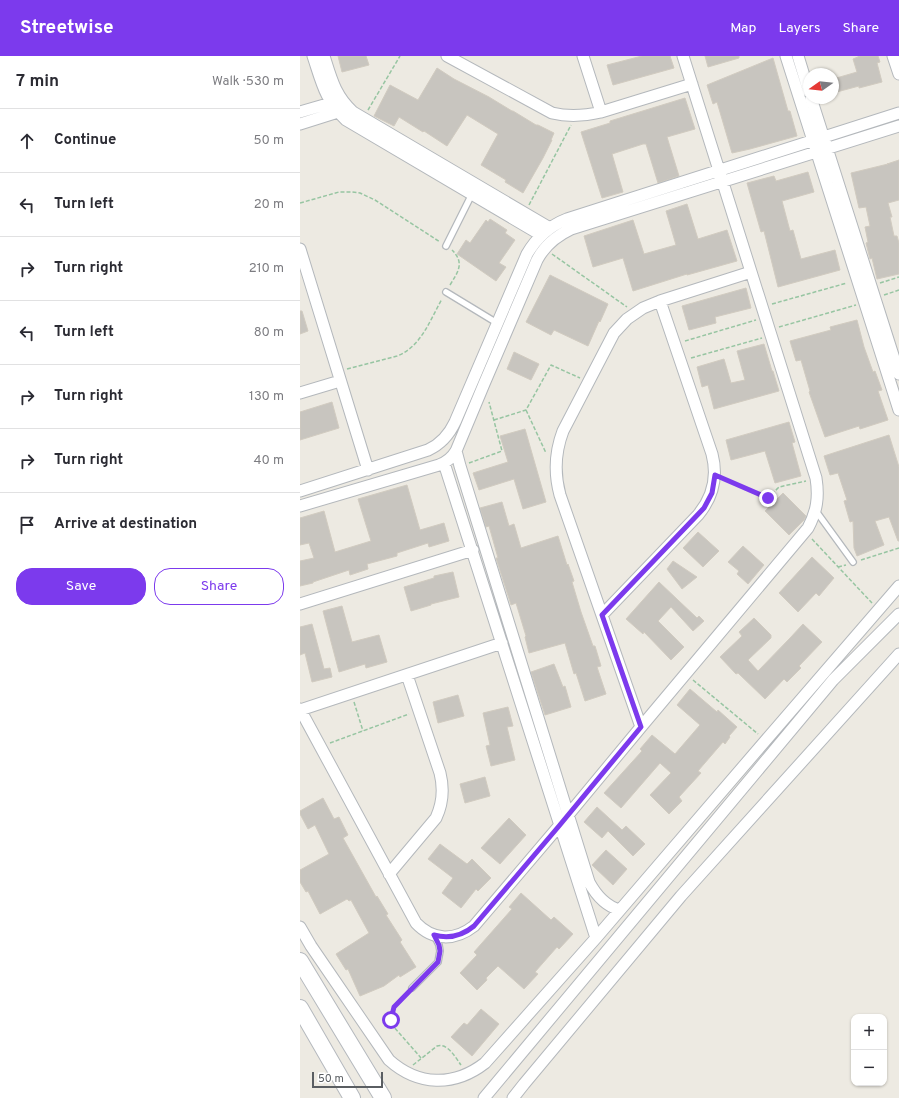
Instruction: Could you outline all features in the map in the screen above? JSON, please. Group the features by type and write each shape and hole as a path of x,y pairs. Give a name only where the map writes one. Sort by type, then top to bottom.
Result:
{"street":[{"path":"313,56 324,89 331,103 338,112 354,125 524,213 546,231"},
{"path":"324,56 337,93 346,107 352,112 449,175 472,194 546,231"},
{"path":"447,56 552,113 560,115 586,116 692,84"},
{"path":"584,56 601,112"},
{"path":"502,643 300,710 416,923 421,928 440,937 462,934 474,926 568,816 805,532 813,520 816,511 818,496 816,478 683,56"},
{"path":"786,56 871,285 870,300 899,410"},
{"path":"798,56 803,72"},
{"path":"893,56 899,74"},
{"path":"300,112 331,103"},
{"path":"812,104 818,139"},
{"path":"300,124 338,112"},
{"path":"300,491 428,450 436,446 448,435 455,422 527,254 536,241 546,231 568,219 606,206 899,113"},
{"path":"300,506 444,463 453,456 537,260 544,248 556,237 571,229 899,126"},
{"path":"822,150 858,280 870,300 899,374"},
{"path":"606,206 610,217"},
{"path":"300,249 368,470"},
{"path":"641,727 560,495 556,476 556,456 560,439 614,333 624,322 643,308 660,300 751,272"},
{"path":"602,615 704,508 712,493 715,475 714,461 660,300"},
{"path":"300,393 339,376"},
{"path":"456,451 589,882 602,900 615,909 620,910"},
{"path":"444,463 596,938"},
{"path":"328,482 332,497"},
{"path":"300,604 473,550"},
{"path":"300,927 311,946 389,1060 404,1072 422,1079 441,1080 469,1074 485,1063 596,938 899,586"},
{"path":"484,1098 833,680 899,614"},
{"path":"513,1098 681,896 899,654"},
{"path":"824,672 833,680"},
{"path":"389,874 436,818 443,796 442,780 407,675"},
{"path":"526,718 538,714"},
{"path":"300,961 382,1098"},
{"path":"300,1008 352,1098"}],"lane":[{"path":"446,246 472,194"},
{"path":"446,292 497,323"},
{"path":"816,511 853,562"},
{"path":"412,988 438,962 440,951 434,935"}],"path":[{"path":"364,119 400,56"},
{"path":"524,213 576,116"},
{"path":"300,203 339,192 360,193 375,200 453,250 459,264 459,269 420,338 412,348 396,356 339,376"},
{"path":"544,248 635,313"},
{"path":"871,285 899,277"},
{"path":"762,307 858,280"},
{"path":"681,361 899,290"},
{"path":"675,343 766,318"},
{"path":"494,420 526,410 551,366 589,382"},
{"path":"460,466 502,451 484,384"},
{"path":"526,410 547,456"},
{"path":"715,475 768,498 779,487 816,478"},
{"path":"805,532 878,610"},
{"path":"838,567 899,548"},
{"path":"686,674 766,740"},
{"path":"351,693 363,731"},
{"path":"321,747 419,710"},
{"path":"412,988 394,1007 391,1020 393,1026 421,1058"},
{"path":"404,1072 437,1046 444,1045 469,1074"}],"building":[{"path":"338,56 366,56 369,65 342,72"},
{"path":"642,56 670,56 674,68 613,85 607,65"},
{"path":"705,56 739,56 739,58 708,67"},
{"path":"860,56 878,56 880,62 877,63 882,82 839,91 839,77 857,72 853,59"},
{"path":"773,58 788,111 790,111 797,136 732,153 717,102 713,104 707,85"},
{"path":"437,68 536,125 554,133 543,158 523,193 505,182 506,180 481,165 498,134 467,115 447,146 399,117 394,126 374,116 390,85 418,100"},
{"path":"685,98 695,129 667,137 679,176 658,183 646,144 643,144 612,154 623,192 602,198 581,132 610,123 610,121"},
{"path":"899,160 899,200 888,203 892,217 890,217 894,236 897,236 899,243 899,274 877,279 872,258 870,259 866,243 868,242 865,227 870,226 866,207 859,208 851,173"},
{"path":"808,172 814,192 782,201 790,231 793,230 801,259 835,250 840,270 778,287 764,231 761,232 747,183 774,176 776,181"},
{"path":"687,204 698,239 727,230 737,261 687,274 633,291 623,258 593,267 584,236 633,220 644,254 676,245 666,211"},
{"path":"490,219 507,230 505,233 515,240 499,263 506,267 496,281 457,254 466,240 470,243 486,220 488,222"},
{"path":"550,275 608,304 588,346 554,330 551,335 526,322"},
{"path":"746,288 751,308 715,317 716,323 689,330 682,306"},
{"path":"300,311 302,311 308,331 300,334"},
{"path":"857,320 864,347 873,372 875,371 882,390 878,391 888,420 860,429 859,426 825,437 809,392 810,391 801,360 796,361 790,341 831,330 830,327"},
{"path":"764,344 779,391 714,409 708,385 702,387 697,367 724,359 731,383 745,380 737,351"},
{"path":"514,352 539,364 531,380 507,369"},
{"path":"332,402 339,428 300,440 300,412"},
{"path":"789,422 795,442 792,443 801,476 775,483 765,451 731,460 726,440"},
{"path":"525,429 546,502 523,509 514,479 479,490 473,473 508,462 500,436"},
{"path":"889,435 899,467 899,541 889,517 875,521 884,545 857,556 854,548 853,521 850,522 844,501 847,500 838,473 830,475 824,456"},
{"path":"407,485 420,530 444,523 449,541 429,547 428,543 397,553 397,556 367,564 368,569 350,575 349,570 300,586 300,561 314,558 309,543 300,545 300,518 324,511 335,552 371,541 358,499"},
{"path":"783,493 806,516 789,535 765,511"},
{"path":"502,502 509,526 514,524 521,548 558,536 567,565 568,564 574,581 572,582 581,612 593,646 595,646 601,666 597,667 606,694 585,701 576,673 574,674 565,643 529,653 526,636 516,603 511,605 496,558 498,558 489,526 486,527 480,508"},
{"path":"698,532 719,551 703,567 683,548"},
{"path":"743,546 764,565 748,584 737,574 739,571 728,562"},
{"path":"812,557 834,578 819,596 816,593 798,612 779,593"},
{"path":"673,561 697,577 682,589 667,569"},
{"path":"453,572 459,597 411,611 404,587 434,578 434,576"},
{"path":"659,582 697,618 699,616 704,621 693,631 671,607 658,621 684,647 671,660 644,632 643,634 626,619"},
{"path":"342,606 352,642 379,635 387,662 366,668 365,664 339,672 323,611"},
{"path":"754,618 771,635 771,638 748,660 758,671 803,624 822,642 799,666 801,668 787,682 784,679 765,699 738,673 736,674 720,657 742,636 739,632"},
{"path":"312,624 324,669 330,668 332,677 312,682 305,653 300,655 300,627"},
{"path":"554,664 563,687 565,686 571,707 545,715 531,672"},
{"path":"690,689 717,712 718,710 737,727 729,736 730,737 725,744 723,742 698,771 701,773 679,797 682,801 669,814 650,795 671,773 660,763 621,808 604,793 642,751 640,749 652,735 675,754 700,725 677,705"},
{"path":"458,695 464,716 438,723 433,702"},
{"path":"508,707 513,726 507,727 515,760 491,766 486,746 490,745 483,713"},
{"path":"485,777 490,796 465,803 460,784"},
{"path":"323,798 334,819 339,817 348,835 343,838 376,897 377,896 388,914 386,915 402,940 400,942 416,967 400,977 399,975 384,986 360,996 348,969 346,970 336,954 369,933 351,900 349,901 347,899 320,914 308,891 306,892 300,882 300,870 329,854 315,825 308,829 300,814 300,811"},
{"path":"597,807 622,830 626,826 645,844 633,856 608,831 602,838 584,822"},
{"path":"509,818 526,835 500,864 481,848"},
{"path":"440,844 467,864 472,859 491,878 478,891 476,889 461,908 442,893 453,878 428,859"},
{"path":"606,850 627,869 613,885 592,865"},
{"path":"521,893 551,920 554,917 573,934 559,949 557,947 535,972 538,974 524,989 498,966 477,990 460,973 477,955 474,952 512,909 509,907"},
{"path":"481,1009 499,1024 472,1056 451,1037 464,1023 467,1025"}],"route":[{"path":"391,1020 394,1007 438,962 440,951 434,935 440,937 455,936 462,934 474,926 641,727 602,615 704,508 712,493 715,475 768,498"}]}
